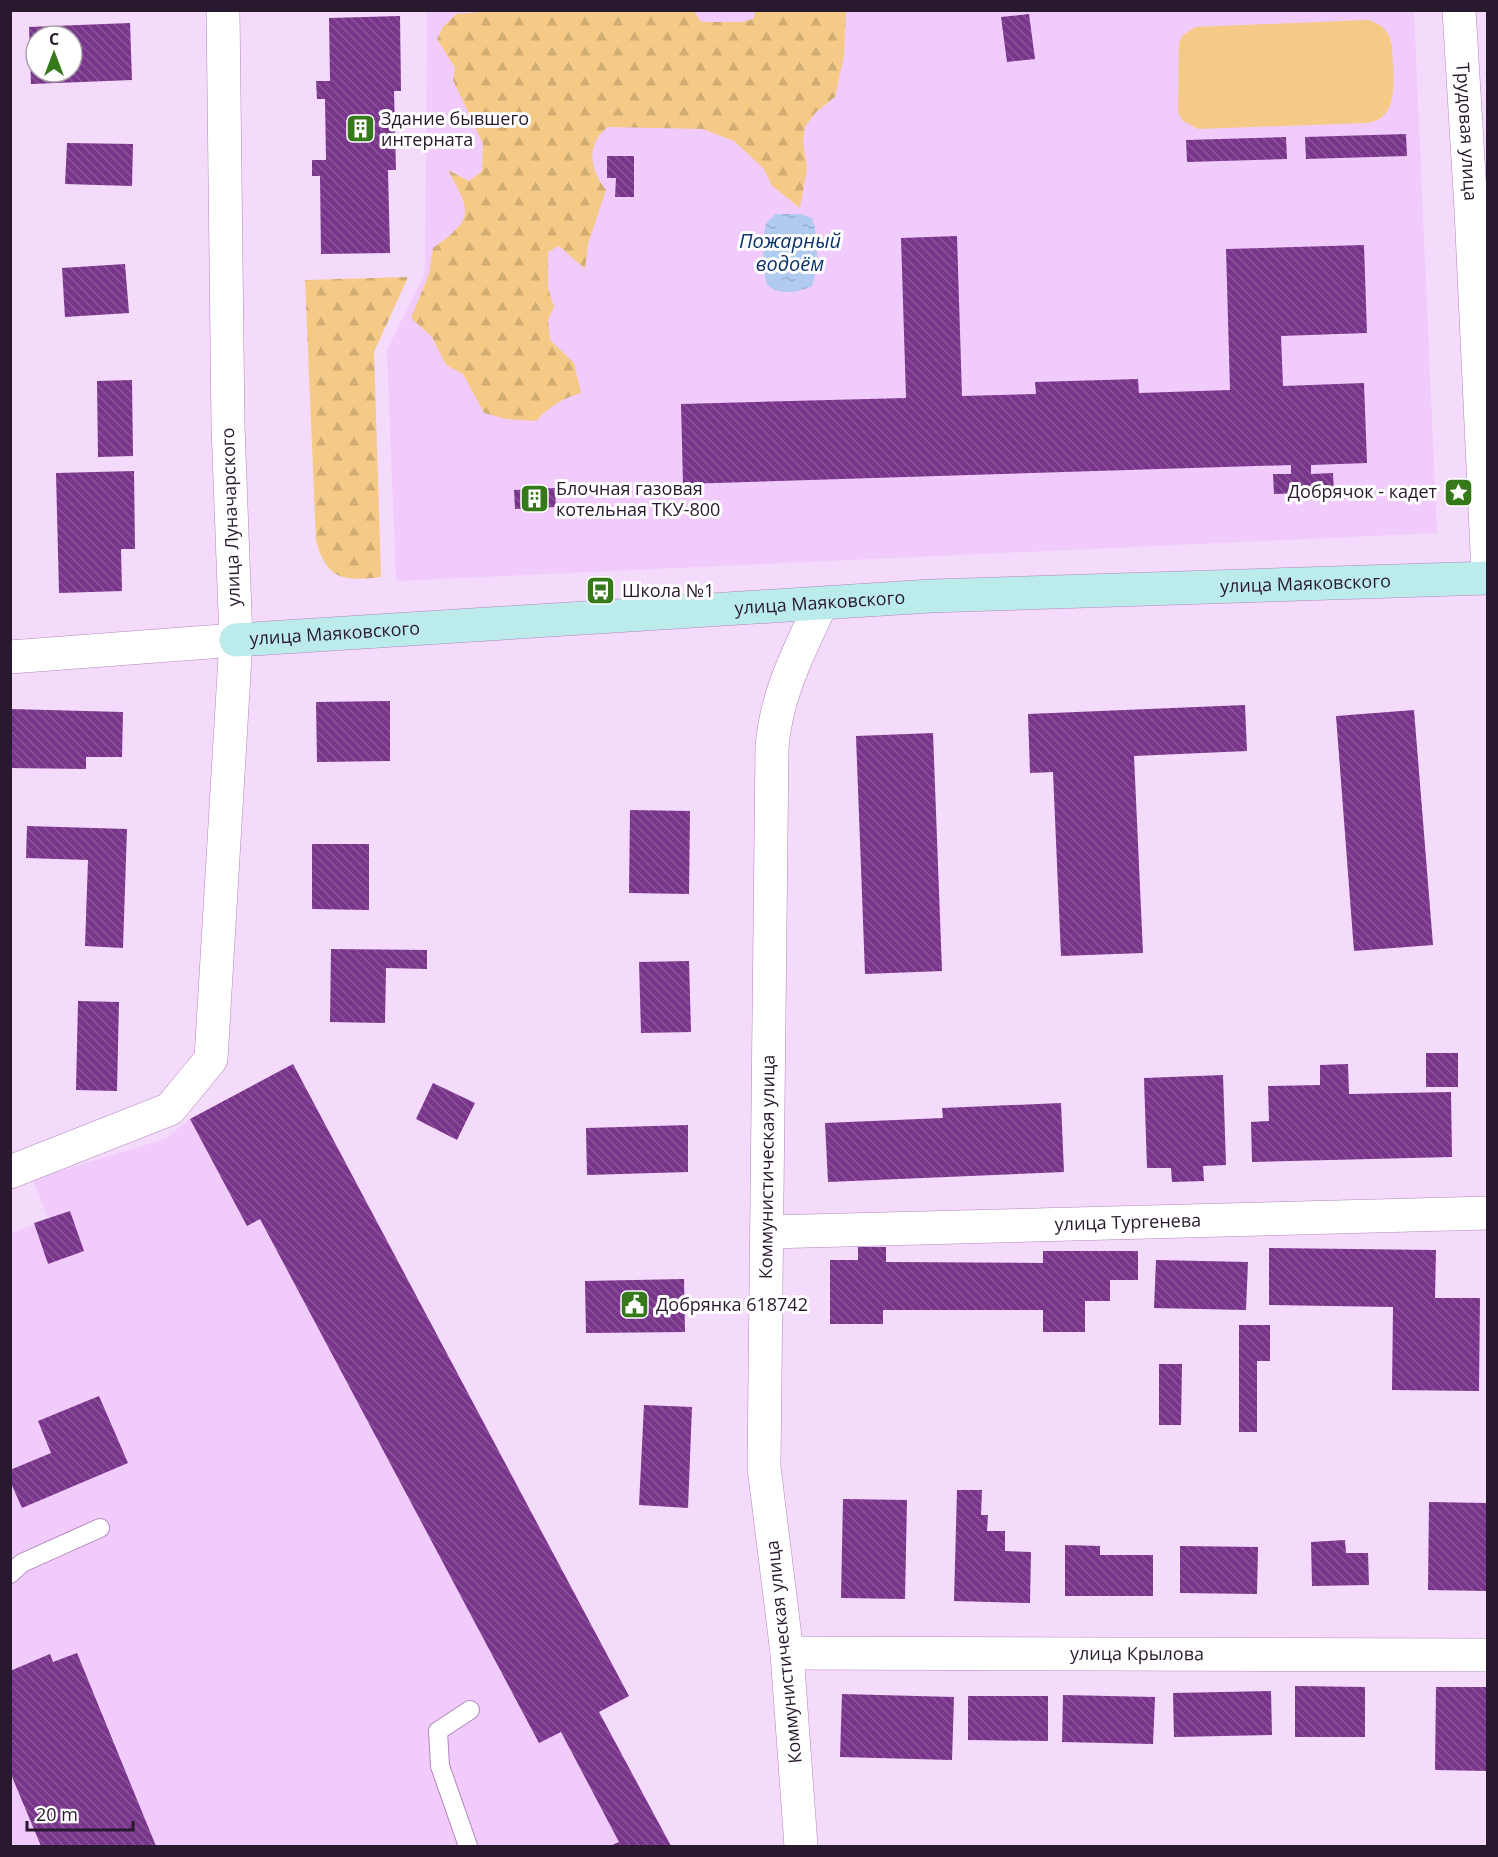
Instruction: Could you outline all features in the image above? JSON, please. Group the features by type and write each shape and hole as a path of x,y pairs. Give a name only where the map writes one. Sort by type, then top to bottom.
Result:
{"street":[{"name":"улица Луначарского","path":"10,1172 170,1109 211,1059 236,640 228,426 223,10"},
{"name":"Трудовая улица","path":"1458,10 1471,208 1488,576"},
{"name":"улица Маяковского","path":"10,657 600,615 931,596 1488,576"},
{"name":"Коммунистическая улица","path":"801,1846 787,1653 764,1467 772,747 776,715 785,682 821,604"},
{"name":"улица Тургенева","path":"768,1232 1488,1213"},
{"name":"улица Крылова","path":"787,1653 1488,1655"}],"lane":[{"path":"10,1574 22,1563 100,1528"},
{"path":"468,1846 440,1766 438,1731 470,1710"}],"shaded area":[{"path":"427,11 1414,11 1437,533 396,581 387,350 425,273"},
{"path":"293,1064 629,1696 599,1712 671,1846 11,1846 11,1233 48,1219 33,1179 165,1139 190,1119"}],"green space":[{"path":"506,10 694,11 701,22 743,22 753,19 756,11 846,11 844,56 835,97 816,112 805,127 803,142 807,168 800,208 772,186 764,169 734,141 703,129 608,127 601,134 593,150 592,158 596,174 606,190 588,244 585,269 559,246 548,252 548,288 554,307 548,320 550,340 574,363 581,393 556,404 536,421 506,419 484,413 463,374 446,365 432,337 411,318 429,274 433,248 456,229 465,214 461,196 448,170 469,181 482,171 483,144 453,80 455,68 437,39 443,27 456,14"},
{"path":"1366,20 1384,28 1392,46 1393,93 1386,113 1378,120 1366,123 1198,129 1183,121 1178,113 1179,43 1182,36 1195,27"},
{"path":"408,277 374,352 381,577 347,578 339,576 326,564 316,541 305,280"}],"water":[{"name":"Пожарный водоём","path":"775,214 801,214 812,218 817,252 812,286 802,290 783,292 768,285 763,255 764,237 766,224"}],"building":[{"path":"1029,14 1035,59 1007,62 1001,17"},
{"name":"Здание бывшего интерната","path":"400,16 401,91 394,91 396,170 388,170 390,253 321,254 320,176 312,176 312,160 326,160 325,99 317,99 316,81 330,81 329,18"},
{"path":"130,23 132,80 84,82 84,25"},
{"path":"1406,134 1407,156 1306,159 1305,137"},
{"path":"1286,137 1287,159 1187,162 1186,140"},
{"path":"67,143 133,144 132,186 65,184"},
{"path":"607,156 634,156 634,197 615,197 616,178 607,178"},
{"path":"957,236 962,396 1036,394 1035,382 1138,379 1139,393 1230,390 1226,249 1364,245 1367,333 1281,336 1283,386 1364,383 1367,463 1311,465 1311,474 1333,473 1334,492 1274,494 1273,474 1291,474 1291,465 683,484 681,404 906,398 901,238"},
{"path":"125,264 129,313 65,317 62,268"},
{"path":"132,380 133,456 98,457 97,381"},
{"path":"134,471 135,549 121,549 122,591 59,593 56,473"},
{"name":"Блочная газовая котельная ТКУ-800","path":"555,488 556,507 515,509 514,490"},
{"path":"390,701 390,761 317,762 316,702"},
{"path":"1245,705 1247,751 1134,756 1143,953 1061,956 1053,772 1030,773 1028,714"},
{"path":"10,709 123,712 122,757 86,757 86,769 10,768"},
{"path":"1414,710 1433,945 1354,951 1336,716"},
{"path":"933,733 942,971 865,974 856,736"},
{"path":"630,810 690,811 689,894 629,893"},
{"path":"27,826 127,829 123,948 85,946 88,860 26,858"},
{"path":"312,844 369,844 369,910 312,909"},
{"path":"331,949 427,950 427,969 386,968 385,1023 330,1022"},
{"path":"689,961 691,1032 641,1033 639,962"},
{"path":"78,1001 119,1002 117,1091 76,1090"},
{"path":"1426,1053 1458,1053 1458,1087 1426,1087"},
{"path":"293,1064 629,1696 599,1712 671,1846 610,1846 619,1842 561,1732 539,1743 260,1219 247,1226 190,1119"},
{"path":"1348,1064 1349,1094 1451,1092 1452,1157 1252,1162 1251,1122 1269,1121 1268,1086 1320,1085 1320,1065"},
{"path":"1223,1075 1226,1165 1203,1166 1204,1181 1172,1182 1171,1168 1147,1168 1144,1078"},
{"path":"433,1083 475,1103 457,1140 416,1119"},
{"path":"1061,1103 1064,1172 828,1182 825,1123 943,1118 942,1108"},
{"path":"688,1125 688,1172 587,1175 586,1128"},
{"path":"70,1211 84,1251 48,1264 34,1223"},
{"path":"858,1247 886,1247 886,1262 1043,1263 1043,1251 1138,1251 1138,1280 1110,1280 1110,1301 1085,1301 1085,1332 1043,1332 1043,1310 883,1310 883,1324 830,1324 830,1260 858,1260"},
{"path":"1269,1248 1436,1250 1435,1298 1480,1298 1479,1391 1392,1390 1393,1307 1269,1305"},
{"path":"1156,1260 1248,1262 1246,1310 1154,1308"},
{"path":"684,1279 685,1332 586,1333 585,1281"},
{"path":"1239,1325 1270,1325 1270,1361 1257,1361 1257,1432 1239,1432"},
{"path":"1159,1364 1182,1364 1181,1425 1159,1425"},
{"path":"99,1396 128,1463 22,1508 10,1481 10,1470 51,1453 38,1421"},
{"path":"644,1405 692,1407 688,1508 639,1505"},
{"path":"957,1490 982,1490 981,1515 988,1515 987,1531 1005,1531 1005,1551 1031,1552 1030,1603 954,1601"},
{"path":"843,1499 907,1500 905,1599 841,1598"},
{"path":"1429,1502 1488,1503 1488,1591 1428,1590"},
{"path":"1345,1540 1346,1553 1368,1553 1369,1585 1312,1586 1311,1542"},
{"path":"1065,1545 1100,1546 1100,1555 1153,1555 1153,1596 1065,1596"},
{"path":"1180,1546 1258,1547 1257,1594 1180,1593"},
{"path":"77,1653 156,1846 41,1846 10,1772 10,1671 50,1654 53,1662"},
{"path":"1295,1686 1365,1687 1365,1737 1295,1737"},
{"path":"1436,1687 1488,1687 1488,1771 1435,1770"},
{"path":"1271,1691 1272,1735 1174,1737 1173,1693"},
{"path":"842,1694 954,1697 952,1760 840,1757"},
{"path":"1063,1695 1155,1697 1153,1744 1062,1742"},
{"path":"968,1696 1048,1696 1048,1741 968,1740"}],"place":[{"name":"Здание бывшего интерната","path":"360,129"},
{"name":"Добрячок - кадет","path":"1458,492"},
{"name":"Блочная газовая котельная ТКУ-800","path":"535,499"},
{"name":"Школа №1","path":"601,591"},
{"name":"Добрянка 618742","path":"635,1305"}]}
